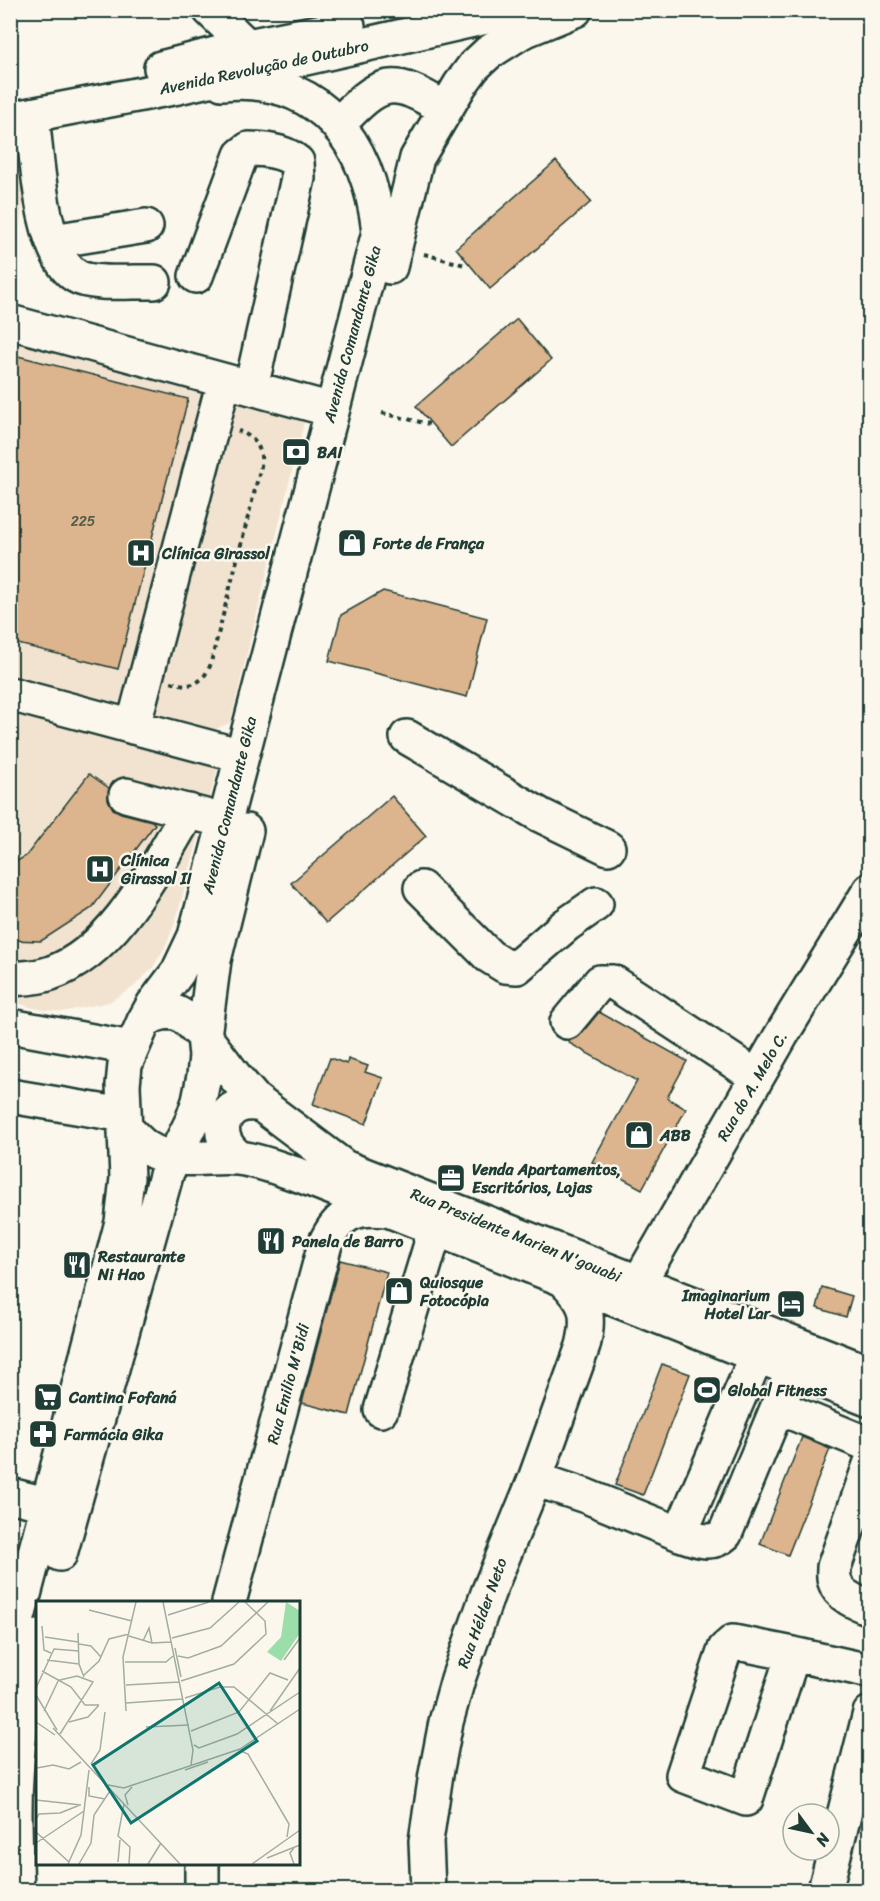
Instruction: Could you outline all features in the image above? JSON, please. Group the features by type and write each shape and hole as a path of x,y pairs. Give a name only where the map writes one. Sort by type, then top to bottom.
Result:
{"street":[{"path":"210,10 247,46"},
{"name":"Avenida Revolução de Outubro","path":"18,111 247,46 429,10"},
{"name":"Avenida Revolução de Outubro","path":"18,111 178,87 517,10"},
{"name":"Avenida Comandante Gika","path":"46,1601 167,1172 192,1121 199,1101 206,1056 204,1036 209,991 218,942 417,158 445,109 474,66 488,53 521,32 575,10"},
{"name":"Avenida Comandante Gika","path":"10,1648 122,1222 127,1178 123,1085 125,1065 158,998 178,972 195,936 379,232 377,212 365,170 339,124 311,101 288,90 262,83 235,82 178,87"},
{"path":"339,124 368,94 381,88 409,89 445,109"},
{"path":"18,111 53,241 64,265 77,276 91,281 154,282"},
{"path":"133,727 213,423 237,384 298,178 297,162 289,155 262,149 249,149 241,156 196,276"},
{"path":"53,241 146,226"},
{"path":"10,322 332,410"},
{"path":"10,694 242,756"},
{"path":"407,737 540,814 608,848"},
{"path":"126,795 225,821"},
{"path":"10,979 33,978 53,973 91,950 108,934 134,901 189,811"},
{"path":"421,888 489,956 505,966 517,967 596,904"},
{"name":"Rua do A. Melo C.","path":"638,1284 782,1034 870,891"},
{"path":"567,1022 600,982 613,982 757,1077"},
{"name":"Rua Presidente Marien N'gouabi","path":"138,1035 155,1015 166,1012 177,1013 187,1019 204,1036 236,1078 261,1105 344,1167 870,1373"},
{"path":"10,1026 138,1035"},
{"path":"10,1096 125,1122"},
{"path":"240,1158 226,1146 222,1127 225,1118 231,1110 240,1105 249,1103 261,1105"},
{"name":"Rua Presidente Marien N'gouabi","path":"125,1122 144,1146 164,1156 188,1159 240,1158 302,1176 389,1210 434,1234 562,1278 870,1400"},
{"path":"302,1176 314,1185 327,1205 329,1228 325,1244"},
{"name":"Rua Emilio M'Bidi","path":"229,1601 325,1244 331,1230 348,1214 371,1208 389,1210"},
{"path":"381,1410 434,1234"},
{"name":"Rua Hélder Neto","path":"562,1278 581,1299 585,1308 586,1331 583,1346"},
{"name":"Rua Hélder Neto","path":"428,1890 426,1841 446,1722 458,1679 488,1593 535,1479 583,1346 589,1333 606,1316 615,1312 629,1311 652,1314"},
{"path":"680,1534 757,1355"},
{"path":"535,1479 586,1496 680,1534 709,1542 720,1538 725,1534 793,1370"},
{"path":"777,1407 863,1442 870,1447"},
{"path":"870,1465 834,1567 834,1582 841,1592 854,1602 870,1608"},
{"path":"10,1495 49,1505"},
{"path":"793,1654 746,1799 682,1775 725,1649 733,1642 793,1654 870,1671"},
{"path":"17,1890 15,1809 19,1744 36,1644"},
{"path":"828,1890 870,1713"},
{"path":"202,1865 202,1890"}],"path":[{"path":"424,254 465,266"},
{"path":"382,413 429,424"},
{"path":"147,675 183,686 192,685 200,681 210,666 262,457 260,448 248,435 213,423"}],"shaded area":[{"path":"29,160 11,288 11,163"},
{"name":"Clínica Girassol","path":"10,305 313,386 230,723 216,729 209,756 220,760 175,923 152,969 132,988 109,1002 62,1012 37,1009 11,1001"}],"building":[{"path":"556,161 591,202 490,289 456,248"},
{"path":"517,319 551,360 451,447 416,406"},
{"path":"10,354 188,399 118,669 10,642"},
{"path":"383,591 487,618 467,697 329,661 341,615"},
{"path":"89,774 109,788 108,799 113,809 152,821 155,824 92,908 41,941 10,940 10,865 26,856"},
{"path":"392,796 426,836 326,923 291,883"},
{"path":"599,1012 687,1061 667,1098 686,1109 642,1189 592,1162 637,1081 569,1043 581,1034"},
{"path":"330,1058 347,1064 348,1059 368,1066 365,1072 383,1078 366,1124 313,1104"},
{"path":"340,1260 387,1272 349,1415 302,1403"},
{"path":"822,1287 852,1296 846,1317 817,1308"},
{"path":"662,1364 690,1374 643,1495 615,1485"},
{"path":"802,1437 830,1449 788,1555 760,1544"}],"place":[{"name":"BAI","path":"296,452"},
{"name":"Forte de França","path":"352,543"},
{"name":"Clínica Girassol","path":"141,553"},
{"name":"Clínica Girassol II","path":"100,869"},
{"name":"ABB","path":"639,1135"},
{"name":"Venda Apartamentos, Escritórios, Lojas","path":"451,1178"},
{"name":"Panela de Barro","path":"271,1241"},
{"name":"Restaurante Ni Hao","path":"77,1265"},
{"name":"Quiosque Fotocópia","path":"399,1291"},
{"name":"Imaginarium Hotel Lar","path":"791,1304"},
{"name":"Global Fitness","path":"707,1390"},
{"name":"Cantina Fofaná","path":"48,1397"},
{"name":"Farmácia Gika","path":"43,1434"}]}
